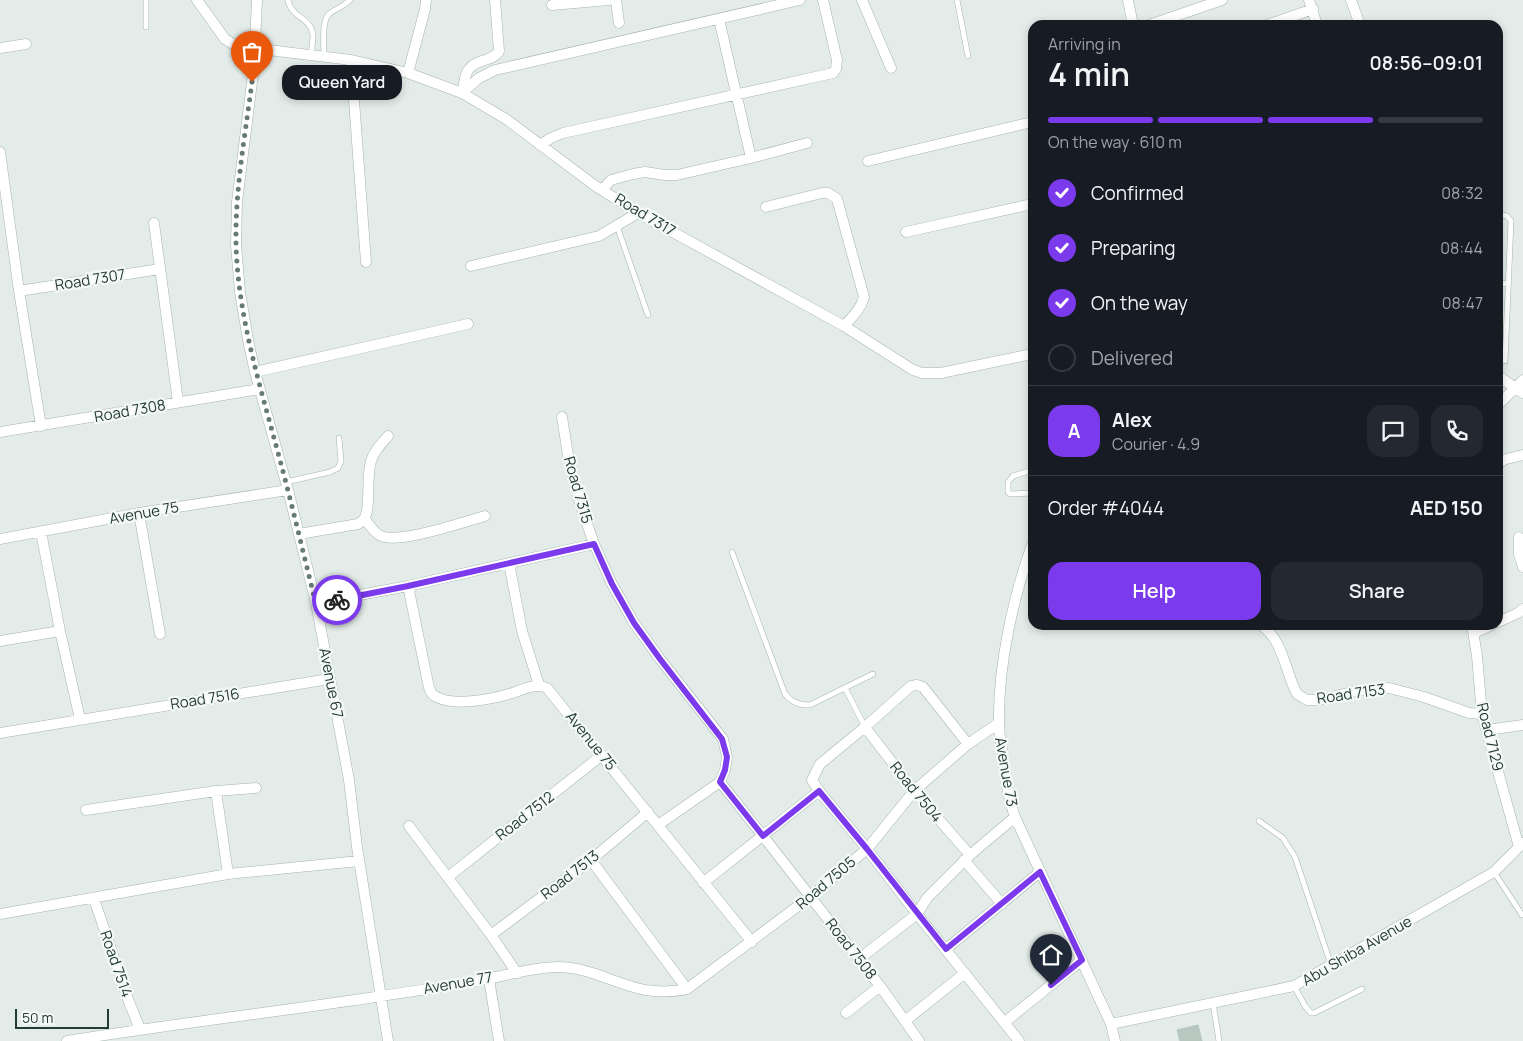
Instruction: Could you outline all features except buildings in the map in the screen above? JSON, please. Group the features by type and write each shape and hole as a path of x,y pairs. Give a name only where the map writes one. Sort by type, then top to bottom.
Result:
{"street":[{"name":"Road 7317","path":"197,0 225,39 236,46 351,60 408,73 462,93 506,119 602,190 638,213 844,326 922,374 941,374 1028,355"},
{"path":"408,73 426,0"},
{"path":"462,93 466,73 470,67 496,56 499,51 495,0"},
{"path":"552,5 609,0"},
{"path":"616,0 619,23"},
{"path":"462,93 479,78 495,70 800,0"},
{"path":"540,145 563,133 828,74 836,69 837,60 823,0"},
{"path":"862,0 891,68"},
{"path":"1128,0 1132,20"},
{"path":"1164,20 1222,0"},
{"path":"1351,0 1358,20"},
{"name":"Avenue 67","path":"257,1 256,49 238,202 236,244 244,315 255,372 287,486 316,604 349,780 359,861 388,1041"},
{"path":"1278,20 1311,5 1316,20"},
{"path":"719,18 751,158"},
{"path":"0,48 26,44"},
{"path":"351,60 366,262"},
{"path":"868,162 1028,123"},
{"path":"602,190 611,180 633,174 652,172 672,176 807,143"},
{"path":"0,152 19,292 41,426"},
{"path":"766,207 822,193 828,193 837,199 864,297 859,309 844,326"},
{"path":"906,232 1028,205"},
{"path":"471,266 599,236 638,213"},
{"path":"154,223 178,402"},
{"name":"Road 7307","path":"19,292 160,269"},
{"path":"255,372 468,324"},
{"path":"1503,378 1520,386 1503,401"},
{"name":"Road 7308","path":"0,432 260,388"},
{"name":"Road 7315","path":"562,417 573,478 594,544 612,584 634,623 722,739 727,757 725,770 720,782"},
{"path":"299,534 358,524 364,519 368,509 370,462 376,450 388,436"},
{"path":"1503,460 1523,455"},
{"name":"Avenue 75","path":"0,538 287,486"},
{"path":"139,513 160,634"},
{"path":"364,519 380,536 394,538 410,536 485,516"},
{"path":"41,532 60,631 80,719"},
{"path":"1519,537 1519,554 1523,567"},
{"path":"316,604 408,586 594,544"},
{"name":"Avenue 73","path":"1028,557 1007,638 998,723 1009,800 1014,817 1111,1024 1115,1041"},
{"path":"408,586 429,690 438,698 456,701 478,700 505,695 539,685 522,631 509,563"},
{"path":"1503,620 1523,609"},
{"name":"Road 7153","path":"1266,630 1281,650 1297,694 1307,700 1318,700 1356,691 1390,688 1424,697 1470,713 1482,714"},
{"name":"Road 7129","path":"1473,630 1482,714 1521,845"},
{"path":"0,641 60,631"},
{"name":"Road 7516","path":"0,733 329,679"},
{"name":"Avenue 75","path":"539,685 550,690 752,942"},
{"path":"968,744 923,686 911,686 820,764 812,780 1019,1041"},
{"name":"Road 7505","path":"687,989 810,897 867,849 914,791 968,744 998,723"},
{"path":"1487,730 1523,726"},
{"name":"Road 7504","path":"865,727 1002,904"},
{"name":"Road 7512","path":"448,878 602,755"},
{"path":"658,825 720,782 763,836"},
{"path":"86,810 216,791 256,788"},
{"path":"216,791 228,874"},
{"path":"703,883 819,791"},
{"name":"Road 7513","path":"491,935 591,860 648,812"},
{"path":"859,959 917,914 927,898 967,857 1014,817"},
{"path":"409,826 491,935 517,973"},
{"name":"Road 7508","path":"763,836 880,986 919,1041"},
{"name":"Abu Shiba Avenue","path":"1111,1024 1294,986 1494,872 1521,845"},
{"path":"591,860 687,989"},
{"path":"0,914 228,874 359,861"},
{"path":"946,949 1040,872"},
{"name":"Road 7514","path":"94,899 140,1029"},
{"path":"1004,1022 1082,960"},
{"name":"Avenue 77","path":"67,1041 140,1029 381,996 558,967 576,968 644,990 658,992 687,989"},
{"path":"905,1021 965,973"},
{"path":"489,979 498,1041"},
{"path":"846,1013 880,986"}],"lane":[{"path":"146,0 146,27"},
{"path":"288,0 290,8 295,14 304,19 313,33 312,55"},
{"path":"324,56 324,20 330,13 341,8 350,0"},
{"path":"957,0 968,56"},
{"path":"1503,215 1507,216 1511,221 1505,361"},
{"path":"617,226 648,315"},
{"path":"1503,284 1508,284"},
{"path":"287,486 338,468 341,461 340,438"},
{"path":"1028,471 1013,476 1008,482 1008,492 1010,494 1028,493"},
{"path":"732,552 785,694 791,702 810,705 873,674"},
{"path":"845,688 865,727"},
{"path":"1259,821 1284,838 1295,857 1332,965"},
{"path":"1494,872 1522,916"},
{"path":"1294,986 1311,1013 1362,989"},
{"path":"1213,1003 1219,1041"}],"way so far":[{"path":"252,82 238,202 236,244 240,292 255,372 288,490 316,604 337,600"}],"place":[{"name":"Queen Yard","path":"252,82"}],"route":[{"path":"337,600 594,544 612,584 634,623 722,739 727,757 725,770 720,782 763,836 819,791 946,949 1040,872 1082,960 1051,985"}]}
